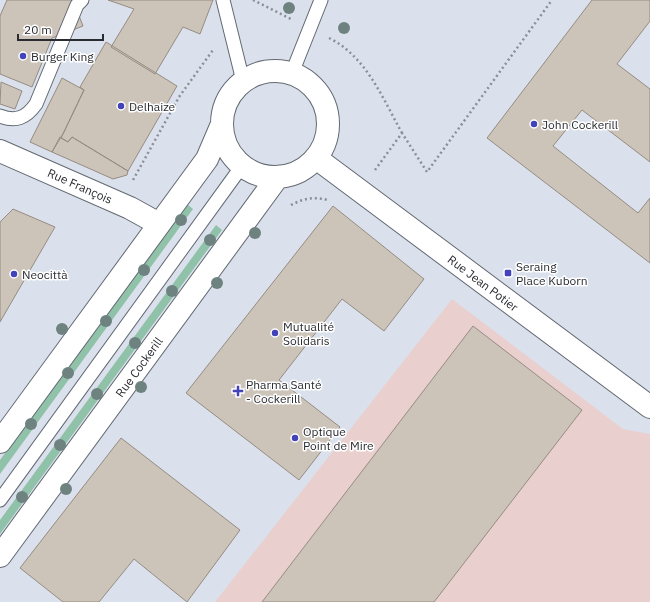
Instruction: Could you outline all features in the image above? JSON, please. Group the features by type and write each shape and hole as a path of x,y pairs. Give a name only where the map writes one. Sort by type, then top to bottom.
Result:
{"main road":[{"path":"273,70 292,73 310,84 323,100 328,120 326,140 316,158 304,169 290,175 277,178 256,174 242,166 230,153 224,139 222,124 224,108 231,93 243,81 257,74 273,70"},
{"path":"0,442 207,159 222,124"},
{"name":"Rue François","path":"0,151 148,216 159,224"},
{"name":"Rue Jean Potier","path":"316,158 647,399"},
{"name":"Rue Cockerill","path":"0,556 277,178"}],"lane":[{"path":"0,116 8,119 24,117 36,104 77,5 82,0"},
{"path":"223,0 243,81"},
{"path":"292,73 322,0"},
{"path":"0,500 242,166"}],"path":[{"path":"253,0 342,45 368,73 402,133 427,172 552,0"},
{"path":"117,202 137,175 179,97 230,27"},
{"path":"287,207 298,201 319,198 348,206 402,133"}],"shaded area":[{"path":"452,299 623,429 650,434 650,602 215,602"}],"green space":[{"path":"187,204 193,209 0,474 0,460"},
{"path":"216,225 222,230 0,534 0,520"}],"building":[{"name":"Burger King","path":"7,0 73,0 83,26 52,38 32,87 0,74 0,16"},
{"path":"108,0 213,0 200,34 183,27 155,74 111,47 134,9"},
{"name":"John Cockerill","path":"592,0 650,0 650,21 617,64 650,89 650,162 582,110 553,146 638,213 650,198 650,263 487,138"},
{"name":"Delhaize","path":"106,42 177,86 128,171 72,137 68,142 61,138 84,90 80,87"},
{"path":"62,78 84,90 64,132 52,152 30,142"},
{"path":"1,82 22,91 15,109 0,104"},
{"path":"60,137 68,142 72,137 128,171 127,175 113,179 52,152"},
{"path":"333,206 424,279 384,331 342,299 279,380 340,427 299,480 186,393"},
{"name":"Neocittà","path":"13,209 55,227 0,322 0,222"},
{"path":"473,326 582,410 434,602 262,602"},
{"path":"121,438 240,530 187,602 134,559 99,602 63,602 20,568"}],"place":[{"name":"Burger King","path":"23,56"},
{"name":"Delhaize","path":"121,106"},
{"name":"John Cockerill","path":"534,124"},
{"name":"Seraing Place Kuborn","path":"508,273"},
{"name":"Neocittà","path":"14,274"},
{"name":"Mutualité Solidaris","path":"275,333"},
{"name":"Pharma Santé - Cockerill","path":"238,391"},
{"name":"Optique Point de Mire","path":"295,438"}]}
